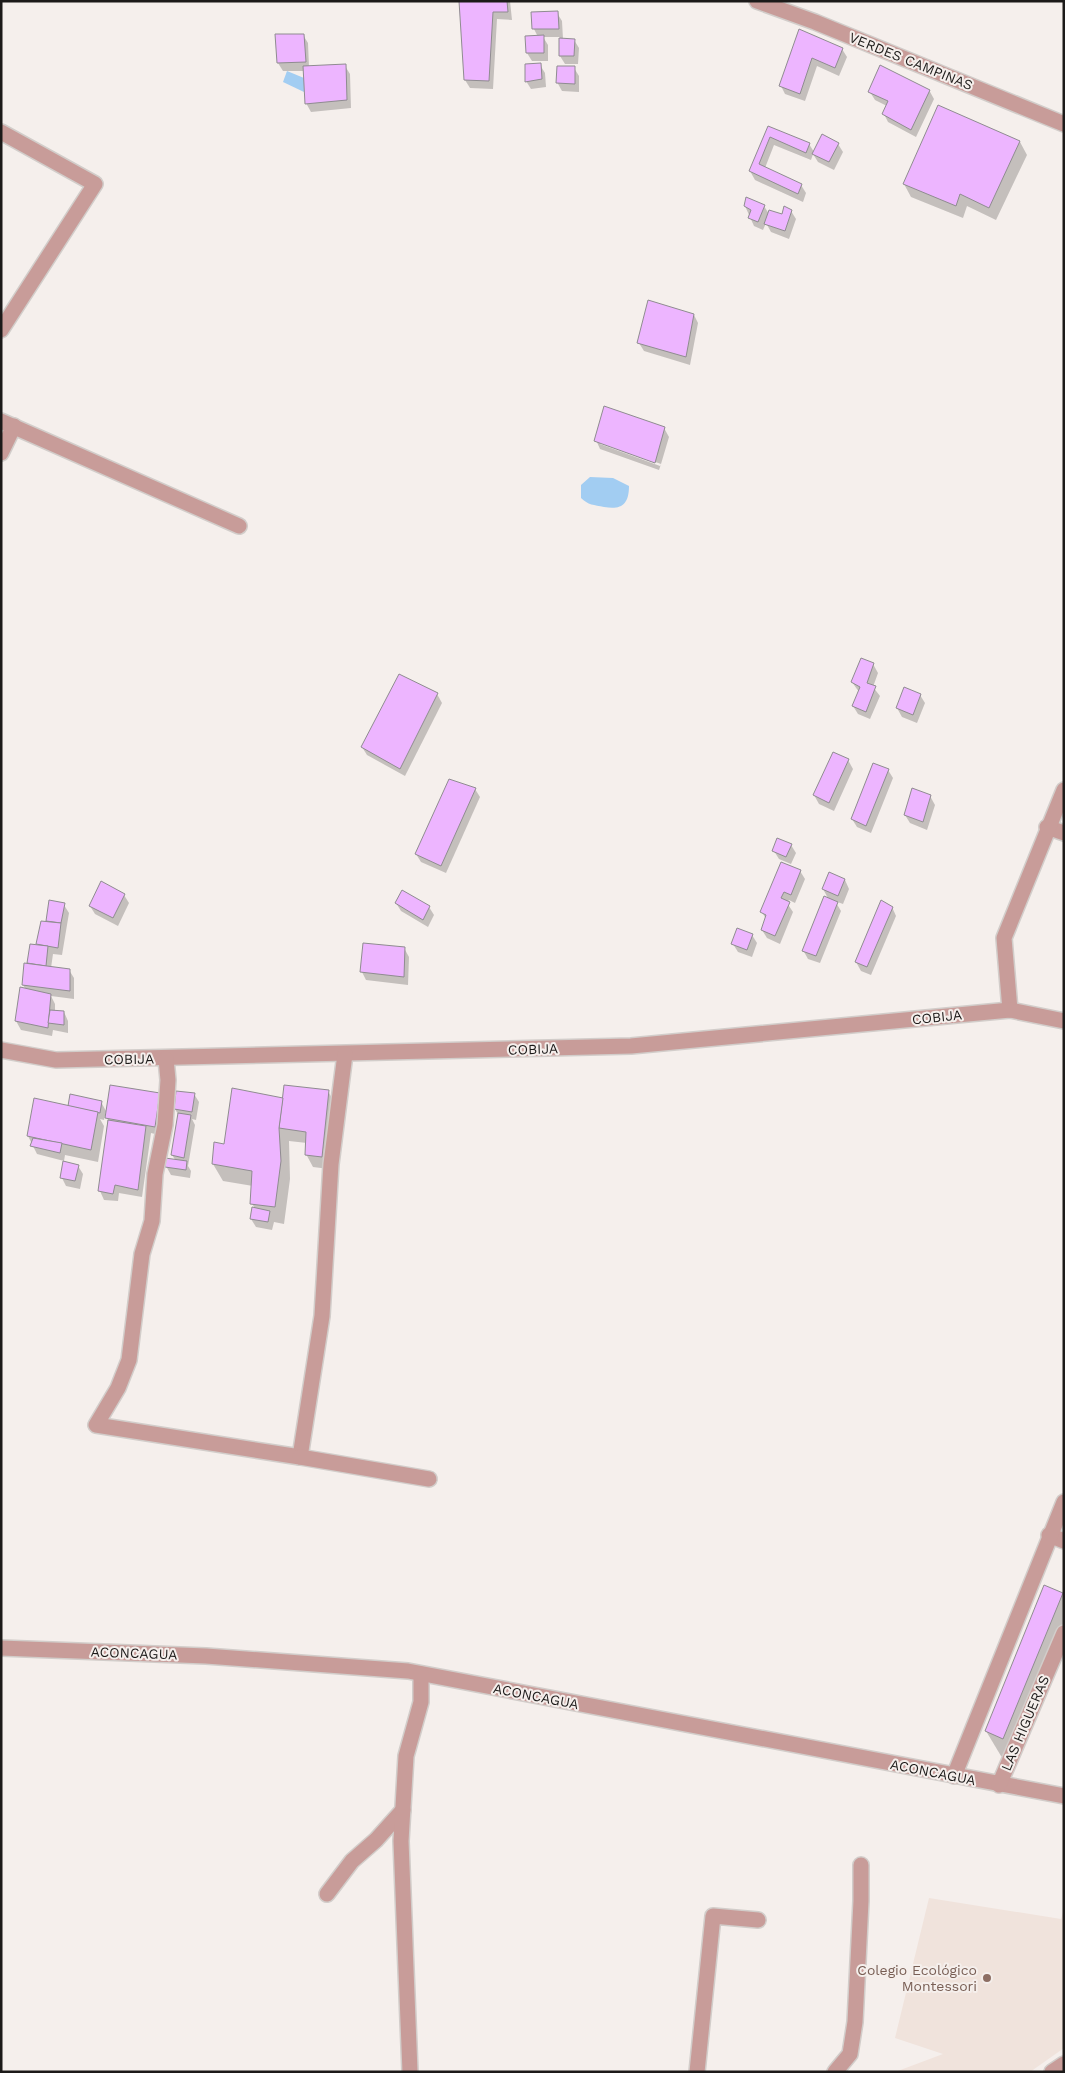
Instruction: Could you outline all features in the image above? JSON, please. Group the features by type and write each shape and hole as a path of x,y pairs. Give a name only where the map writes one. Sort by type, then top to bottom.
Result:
{"street":[{"name":"VERDES CAMPINAS","path":"757,1 815,22 1064,124"},
{"path":"1,132 95,184 1,330"},
{"path":"1,453 8,424 239,526"},
{"path":"1010,1010 1004,938 1064,790"},
{"path":"1048,827 1064,833"},
{"name":"COBIJA","path":"1,1050 56,1060 166,1059 631,1046 1010,1010 1064,1021"},
{"path":"300,1457 322,1316 331,1164 345,1054"},
{"path":"166,1059 168,1080 165,1125 155,1174 152,1220 142,1254 129,1360 118,1388 96,1425 429,1479"},
{"path":"954,1776 1049,1535 1064,1502"},
{"path":"1049,1535 1064,1541"},
{"name":"LAS HIGUERAS","path":"999,1785 1064,1633"},
{"name":"ACONCAGUA","path":"1,1648 206,1656 421,1674 1064,1796"},
{"path":"410,2072 401,1841 406,1756 421,1702 421,1674"},
{"path":"327,1894 352,1861 376,1840 403,1810"},
{"path":"835,2072 850,2054 855,2022 862,1901 861,1865"},
{"path":"696,2072 713,1916 758,1920"},
{"path":"1052,2072 1064,2064"}],"shaded area":[{"name":"Colegio Ecológico Montessori","path":"929,1898 1061,1919 1064,1909 1064,2048 1030,2072 895,2072 943,2054 895,2038"}],"water":[{"path":"287,71 304,78 304,92 283,82"},
{"path":"590,477 613,478 629,486 626,502 619,507 610,508 586,502 581,498 581,485"}],"building":[{"path":"459,1 507,1 508,12 493,12 489,81 464,80"},
{"path":"558,11 559,29 532,29 531,12"},
{"path":"799,29 843,48 835,68 812,58 800,94 779,86"},
{"path":"275,34 304,34 306,62 277,63"},
{"path":"544,35 544,53 526,53 525,36"},
{"path":"559,38 575,39 574,56 559,56"},
{"path":"541,63 542,79 525,82 525,64"},
{"path":"346,64 347,100 305,104 303,66"},
{"path":"880,65 930,90 911,130 882,114 888,101 868,92"},
{"path":"557,66 575,66 575,84 556,83"},
{"path":"938,105 1020,141 989,208 960,194 956,206 903,184"},
{"path":"768,126 810,143 806,153 770,137 759,164 802,184 798,194 749,171"},
{"path":"822,134 839,143 829,162 812,154"},
{"path":"746,197 765,205 758,222 748,218 751,210 744,206"},
{"path":"784,206 792,210 785,231 764,224 769,210 782,214"},
{"path":"648,300 694,314 686,357 637,343"},
{"path":"604,406 665,427 655,463 594,441"},
{"path":"861,658 874,663 867,683 876,686 866,712 852,706 860,687 851,682"},
{"path":"399,674 438,693 400,769 361,747"},
{"path":"904,687 921,694 913,715 896,708"},
{"path":"833,752 849,759 829,803 813,795"},
{"path":"873,763 889,769 866,826 851,819"},
{"path":"449,779 476,788 441,866 415,854"},
{"path":"912,788 931,795 923,822 904,815"},
{"path":"777,838 792,844 786,857 772,851"},
{"path":"781,862 801,870 791,895 784,892 781,898 790,902 775,936 761,930 766,915 760,912"},
{"path":"829,872 845,879 838,896 822,889"},
{"path":"101,881 125,894 113,918 89,906"},
{"path":"402,890 430,906 423,920 395,903"},
{"path":"824,896 838,902 816,956 802,951"},
{"path":"49,900 65,903 61,923 46,921"},
{"path":"881,900 893,907 867,967 855,962"},
{"path":"41,921 61,923 58,948 36,944"},
{"path":"737,928 753,934 747,950 731,944"},
{"path":"363,943 405,947 404,977 360,972"},
{"path":"30,944 48,946 46,966 27,963"},
{"path":"24,963 70,969 70,991 22,985"},
{"path":"20,987 51,994 48,1028 15,1021"},
{"path":"50,1010 64,1011 64,1025 48,1023"},
{"path":"110,1085 160,1093 155,1127 105,1118"},
{"path":"284,1085 329,1090 322,1157 305,1155 306,1132 279,1128"},
{"path":"232,1088 283,1098 279,1128 281,1161 275,1207 250,1204 252,1171 212,1164 214,1142 224,1144"},
{"path":"176,1091 195,1093 192,1112 174,1109"},
{"path":"70,1094 102,1101 100,1113 68,1106"},
{"path":"34,1098 98,1112 91,1150 27,1136"},
{"path":"178,1113 191,1115 184,1158 171,1155"},
{"path":"108,1120 146,1126 138,1190 115,1185 113,1194 98,1191"},
{"path":"33,1138 62,1143 60,1153 30,1146"},
{"path":"165,1158 187,1161 186,1170 165,1167"},
{"path":"63,1161 79,1165 75,1181 60,1178"},
{"path":"252,1207 270,1211 268,1222 250,1219"},
{"path":"1044,1585 1063,1593 1003,1739 985,1731"}],"place":[{"name":"Colegio Ecológico Montessori","path":"987,1978"}]}
